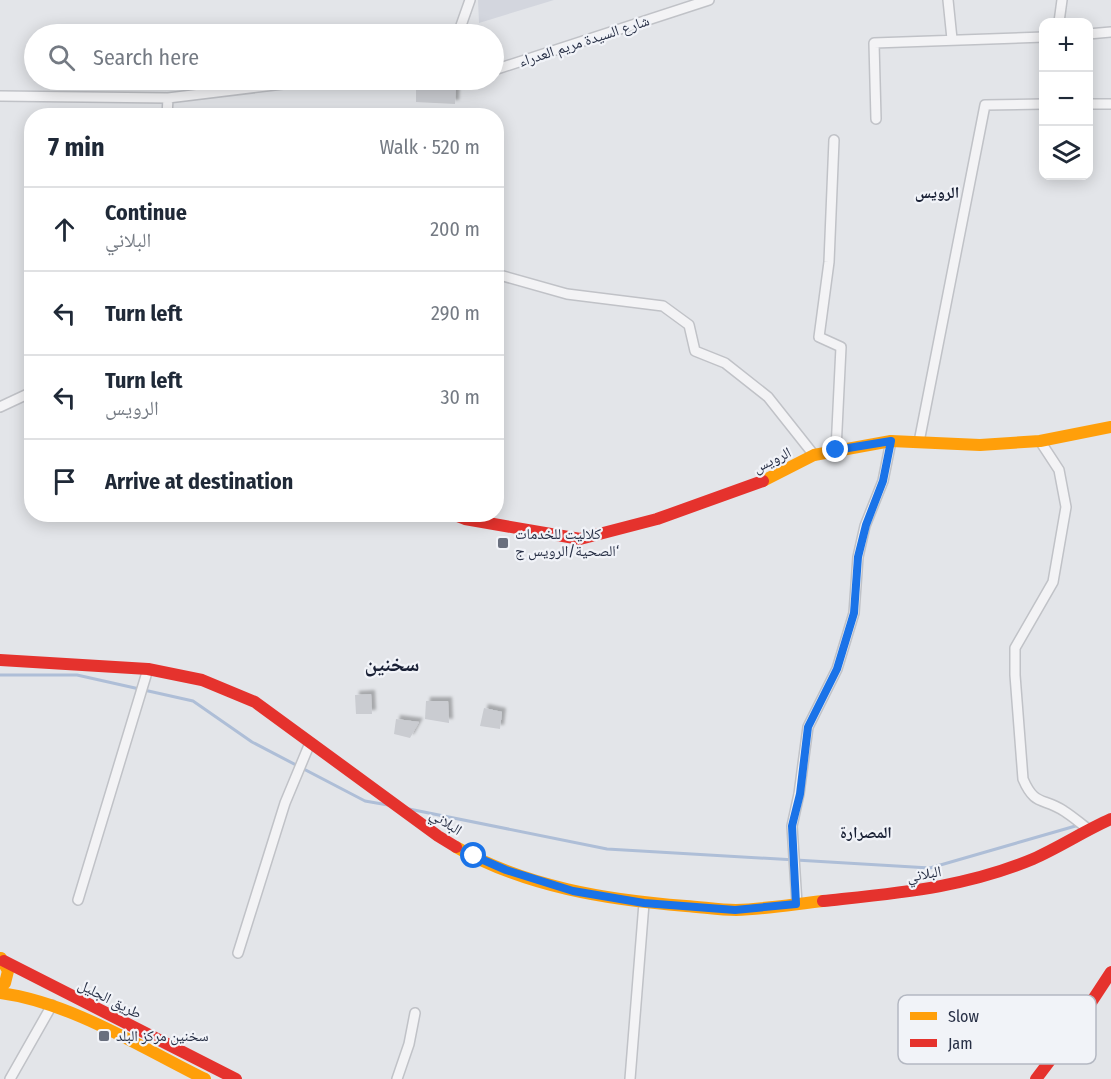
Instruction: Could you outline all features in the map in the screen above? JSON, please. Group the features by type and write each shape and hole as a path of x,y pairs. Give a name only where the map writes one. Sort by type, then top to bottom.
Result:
{"street":[{"path":"462,24 470,0"},
{"name":"شارع السيدة مريم العدراء","path":"504,67 709,0"},
{"path":"948,0 952,39"},
{"path":"1060,18 1062,0"},
{"path":"1093,34 1111,32"},
{"path":"876,119 874,43 1039,37"},
{"path":"0,96 168,98 234,90"},
{"path":"167,108 168,98"},
{"path":"919,442 986,105 1039,104"},
{"path":"1093,104 1111,104"},
{"path":"834,140 829,262 819,337 841,347 836,450"},
{"path":"504,276 567,294 663,306 689,325 695,351 725,363 768,397 814,456"},
{"path":"0,406 24,396"},
{"name":"الرويس","path":"482,522 580,539 657,519 755,485 814,456 836,450 891,441 980,445 1040,441 1111,428"},
{"path":"796,904 792,826 800,794 808,727 837,669 854,613 858,557 866,525 883,481 891,441"},
{"path":"1040,441 1059,470 1066,507 1053,582 1015,648 1023,779 1029,794 1040,802 1062,809 1088,828"},
{"name":"البلاني","path":"0,660 148,669 202,680 255,702 438,837 474,856 506,870 573,891 644,903 735,910 911,892 974,880 1035,858 1088,828 1111,819"},
{"path":"78,900 148,669"},
{"path":"238,953 285,803 310,743"},
{"path":"630,1079 644,903"},
{"path":"0,988 8,971 2,959"},
{"name":"طريق الجليل","path":"2,959 236,1079"},
{"path":"1096,995 1111,972"},
{"name":"طريق الجليل","path":"0,993 23,996 71,1012 205,1079"},
{"path":"10,1079 51,1005"},
{"path":"397,1079 409,1044 415,1013"},
{"path":"1036,1079 1047,1064"}],"shaded area":[{"path":"478,0 554,0 479,23"}],"building":[{"path":"416,90 456,90 455,104 416,102"},
{"path":"371,694 372,714 356,714 355,695"},
{"path":"426,701 448,701 449,723 425,719"},
{"path":"484,708 502,712 500,729 480,726"},
{"path":"396,719 419,722 410,738 394,734"}],"waterway":[{"path":"0,675 77,675 193,701 252,742 365,801 388,805"},
{"path":"409,809 607,849 930,868 1079,825"}],"traffic: slow":[{"path":"763,481 814,455 891,441 980,445 1040,441 1111,427"},
{"path":"456,847 482,861 539,882 627,900 736,910 823,901"},
{"path":"0,988 5,983 8,971 1,958"},
{"path":"0,993 26,998 79,1016 205,1079"}],"traffic: jam":[{"path":"482,522 580,539 657,519 763,481"},
{"path":"0,660 148,669 202,680 255,702 456,847"},
{"path":"823,901 930,888 981,877 1033,859 1111,819"},
{"path":"4,961 236,1079"},
{"path":"1096,995 1111,972"},
{"path":"1036,1079 1047,1064"}],"place":[{"name":"كلاليت للخدمات الصحية/الرويس ج‘","path":"503,543"},
{"name":"سخنين مركز البلد","path":"104,1036"}],"district":[{"name":"الرويس","path":"937,192"},
{"name":"سخنين","path":"392,664"},
{"name":"المصرارة","path":"866,832"}],"route":[{"path":"474,856 506,870 573,891 644,903 735,910 796,904 792,826 800,794 808,727 837,669 854,613 858,557 866,525 883,481 891,441 836,450"}]}
